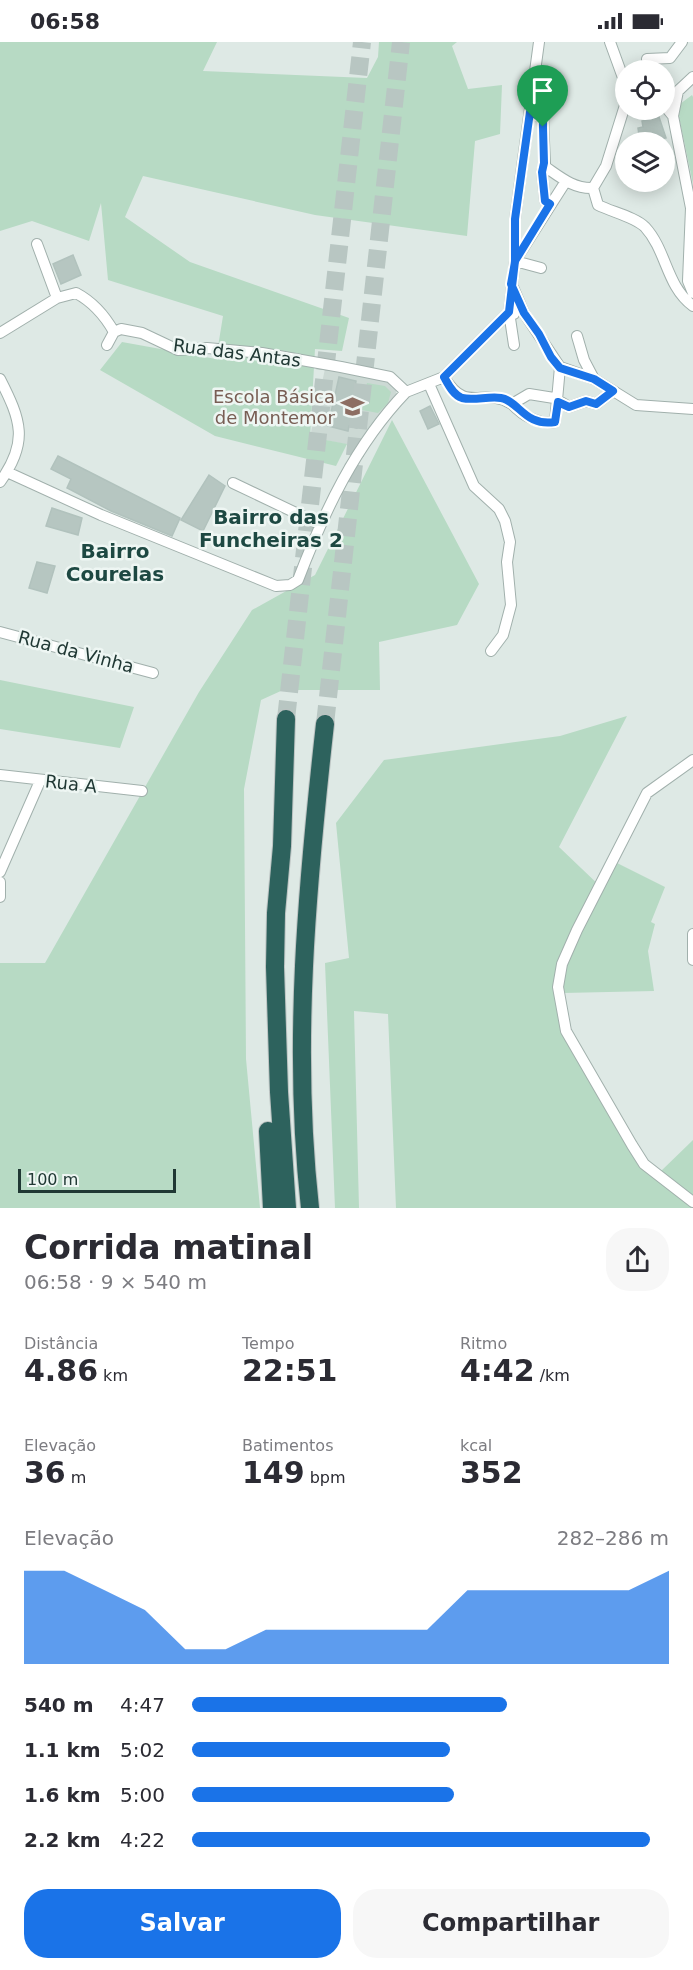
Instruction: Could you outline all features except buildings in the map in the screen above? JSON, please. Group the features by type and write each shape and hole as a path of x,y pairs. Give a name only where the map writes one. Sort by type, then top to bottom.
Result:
{"highway":[{"path":"286,719 275,967 280,1116 287,1208"},
{"path":"310,1208 304,1135 303,993 310,873 325,724"},
{"path":"272,1208 264,935 272,872 282,828"}],"street":[{"path":"514,345 509,312 515,261 515,219 538,42"},
{"path":"610,42 617,60"},
{"path":"664,60 670,58 682,42"},
{"path":"675,106 678,91 693,77"},
{"path":"530,112 543,118 545,201 550,204"},
{"path":"620,120 606,166 593,188 598,205 643,226 663,254 668,274 693,306"},
{"path":"674,120 692,208 688,274 693,293"},
{"path":"544,166 583,189 593,188"},
{"path":"515,261 566,181"},
{"path":"36,244 57,298"},
{"path":"515,261 541,268"},
{"path":"511,284 530,321 560,368 594,379 636,405 693,409"},
{"path":"0,333 57,298 76,293 88,300 106,319 114,332 107,345"},
{"path":"509,312 530,321"},
{"path":"7,472 101,516 276,586 290,585 298,580 320,524 351,464 388,410 406,392 444,377 509,312"},
{"name":"Rua das Antas","path":"114,332 121,329 142,333 178,350 207,348 262,353 390,377 406,392"},
{"path":"577,336 584,360 594,379"},
{"path":"444,377 453,392 462,398 503,398 519,412 535,420 550,423 555,422 560,368"},
{"path":"0,379 19,418 21,434 7,472 0,482"},
{"path":"429,384 474,486 499,509 505,521 510,542 507,562 512,605 503,635 491,651"},
{"path":"512,404 529,394 555,398 569,407 586,401 596,404 613,391"},
{"path":"233,483 320,524"},
{"name":"Rua da Vinha","path":"0,632 153,673"},
{"path":"693,760 647,793 625,841 577,930 562,964 558,987 566,1031 632,1145 644,1164 693,1202"},
{"name":"Rua A","path":"0,775 142,790"},
{"path":"0,872 40,781"},
{"path":"0,882 0,897"},
{"path":"693,934 693,960"}],"shaded area":[{"name":"Escola Básica de Montemor","path":"325,369 388,381 396,390 396,398 359,447 310,437"}],"green space":[{"path":"0,42 217,42 203,71 367,78 378,57 379,42 457,42 452,46 468,89 502,85 500,134 475,141 467,236 315,215 143,176 125,217 190,262 349,318 342,351 315,349 310,437 347,444 336,466 215,436 100,370 122,342 216,359 223,316 108,280 101,203 89,241 32,221 0,231"},
{"path":"692,95 693,184 679,117 680,104"},
{"path":"367,383 385,386 391,392 388,403 378,413 362,410"},
{"path":"392,420 479,584 457,625 379,642 380,690 283,690 261,700 244,789 246,1059 260,1208 0,1208 0,963 45,963 199,692 252,610 315,575"},
{"path":"0,680 134,707 120,748 0,729"},
{"path":"627,716 559,847 603,889 617,863 665,887 651,922 655,924 648,951 654,991 563,993 572,1035 614,1103 639,1151 659,1173 693,1140 693,1208 396,1208 388,1014 354,1011 359,1208 335,1208 325,963 349,958 336,823 384,760 560,736"}],"tunnel":[{"path":"286,719 362,42"},
{"path":"325,724 401,42"}],"place":[{"name":"Escola Básica de Montemor","path":"353,407"}],"district":[{"name":"Bairro das Funcheiras 2","path":"271,528"},
{"name":"Bairro Courelas","path":"115,562"}],"route":[{"path":"543,127 543,118 530,112 515,219 513,242 515,261 515,262 511,284 524,313 560,368 594,379 613,391 596,404 586,401 569,407 558,402 555,422 550,423 535,420 519,412 503,398 462,398 453,392 444,377 509,312 511,284 515,261 524,251 528,240 550,204 545,201 543,188 543,127"}]}
